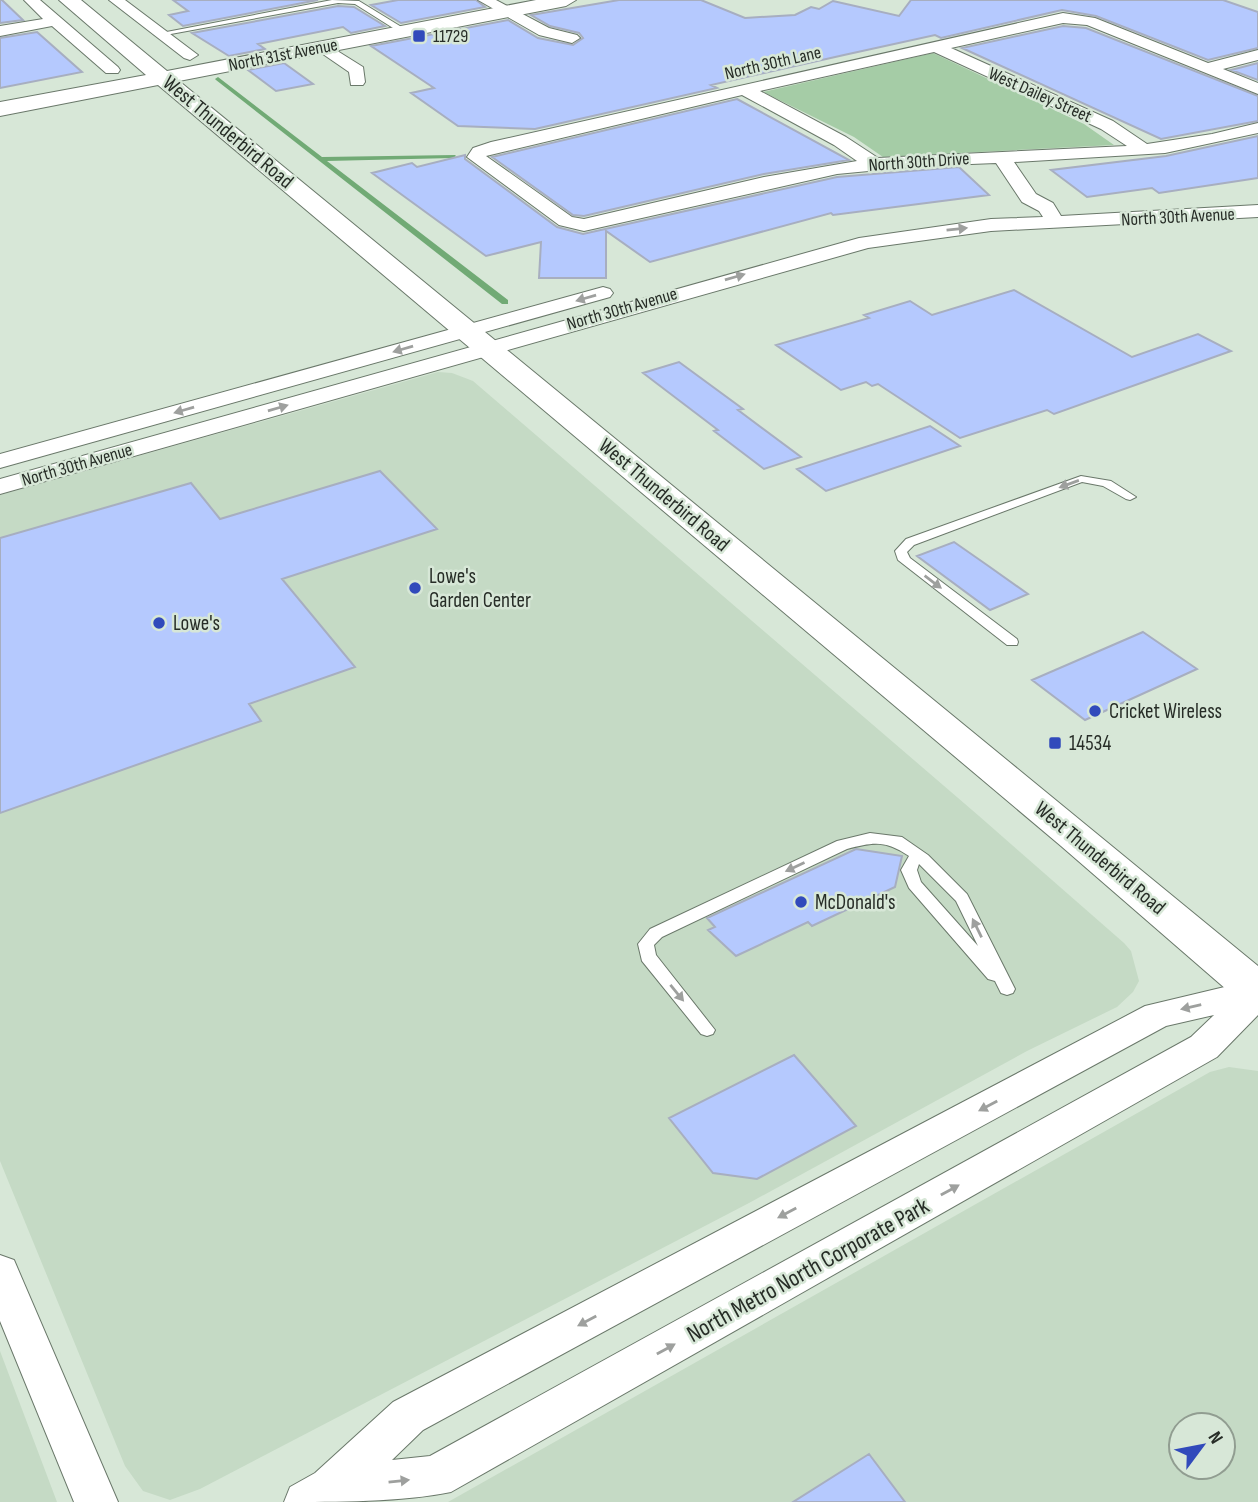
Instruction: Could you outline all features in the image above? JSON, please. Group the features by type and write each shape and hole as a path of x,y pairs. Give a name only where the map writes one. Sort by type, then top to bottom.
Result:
{"main road":[{"name":"North 31st Avenue","path":"0,109 566,0"},
{"name":"West Thunderbird Road","path":"76,5 1258,992"}],"street":[{"path":"31,0 112,70"},
{"path":"76,5 139,0"},
{"path":"485,0 544,32 572,38"},
{"name":"West Thunderbird Road","path":"118,2 190,55"},
{"name":"North 30th Lane","path":"584,225 566,221 476,157 479,152 743,89 1063,18 1090,20 1207,68"},
{"path":"0,31 55,21"},
{"name":"West Dailey Street","path":"934,46 1107,125 1143,149"},
{"path":"323,47 357,70 358,82"},
{"path":"1207,68 1258,55"},
{"path":"1207,68 1258,89"},
{"path":"743,89 840,141 874,164"},
{"name":"North 30th Drive","path":"584,225 794,176 874,164 1143,149 1202,141 1258,128"},
{"path":"1001,157 1029,198 1051,215 1054,200 1025,156"},
{"name":"North 30th Avenue","path":"0,461 866,242 1051,215 1255,201"},
{"name":"North 30th Avenue","path":"838,230 948,213 1051,215"},
{"name":"North 30th Avenue","path":"0,487 479,339 621,288"},
{"name":"North Metro North Corporate Park","path":"318,1495 435,1478 1204,1047 1258,992"},
{"name":"North Metro North Corporate Park","path":"318,1495 408,1416 1157,1015 1258,992"},
{"path":"0,1272 96,1502"}],"lane":[{"path":"160,34 338,1 357,2 404,31"},
{"path":"1012,642 904,560 901,551 910,542 1081,479 1099,479 1115,485 1130,498"},
{"path":"707,1030 648,957 646,944 656,933 855,841 870,838 897,841 917,855 962,898 1007,989 914,884 909,870 917,855"}],"shaded area":[{"path":"438,372 452,373 473,381 979,816 1124,943 1131,951 1139,981 1133,992 1117,1007 1027,1051 749,1203 200,1489 170,1500 143,1491 125,1466 0,1161 0,495"},
{"path":"1229,1067 1258,1071 1258,1502 448,1502 1210,1072"},
{"path":"0,1351 57,1502 0,1502"}],"green space":[{"path":"933,53 1084,124 1114,145 883,157 854,137 763,92"}],"building":[{"path":"2,0 23,20 0,23"},
{"path":"173,0 318,0 183,26 169,15 188,11"},
{"path":"398,0 476,0 485,7 401,23 371,5"},
{"path":"619,0 701,0 745,18 795,15 811,7 819,9 833,1 899,16 911,0 1223,0 1258,12 1258,48 1208,60 1096,16 1062,10 711,85 717,88 535,129 458,126 411,93 434,88 371,46 508,20 538,38 573,45 583,38 579,33 550,26 531,15"},
{"path":"338,6 354,7 385,26 351,33 343,27 258,44 265,49 229,56 192,33"},
{"path":"1063,26 1086,28 1258,96 1258,121 1161,139 962,48"},
{"path":"37,32 82,72 0,88 0,38"},
{"path":"284,63 313,84 276,91 248,70"},
{"path":"1258,63 1258,80 1231,70"},
{"path":"737,99 849,160 764,174 584,216 573,215 492,157"},
{"path":"1258,136 1258,178 1159,193 1152,188 1087,197 1051,170 1166,156"},
{"path":"465,155 465,159 557,227 583,234 837,177 959,167 989,195 833,215 831,213 650,262 606,231 606,278 539,278 541,242 486,256 372,173 412,163 417,167"},
{"path":"1014,290 1132,357 1198,334 1231,351 1054,414 1047,410 960,438 878,384 872,386 866,382 841,390 776,345 869,318 864,315 910,301 932,315"},
{"path":"679,362 743,409 738,410 801,457 764,469 643,373"},
{"path":"930,426 960,446 826,491 797,469"},
{"name":"Lowe's","path":"380,471 437,529 282,579 355,667 249,704 261,721 0,813 0,538 191,483 220,519"},
{"path":"954,542 1028,594 990,610 917,556"},
{"path":"1143,632 1197,669 1085,720 1032,680"},
{"name":"McDonald's","path":"856,849 902,856 895,887 812,926 808,922 736,956 708,930 715,927 707,918"},
{"path":"794,1055 856,1126 757,1179 713,1173 669,1118"},
{"path":"869,1454 905,1502 793,1502"}],"waterway":[{"path":"218,79 505,302"},
{"path":"321,159 453,156"}],"place":[{"name":"11729","path":"419,36"},
{"name":"Lowe's Garden Center","path":"415,588"},
{"name":"Lowe's","path":"159,623"},
{"name":"Cricket Wireless","path":"1095,711"},
{"name":"14534","path":"1055,743"},
{"name":"McDonald's","path":"801,902"}]}
